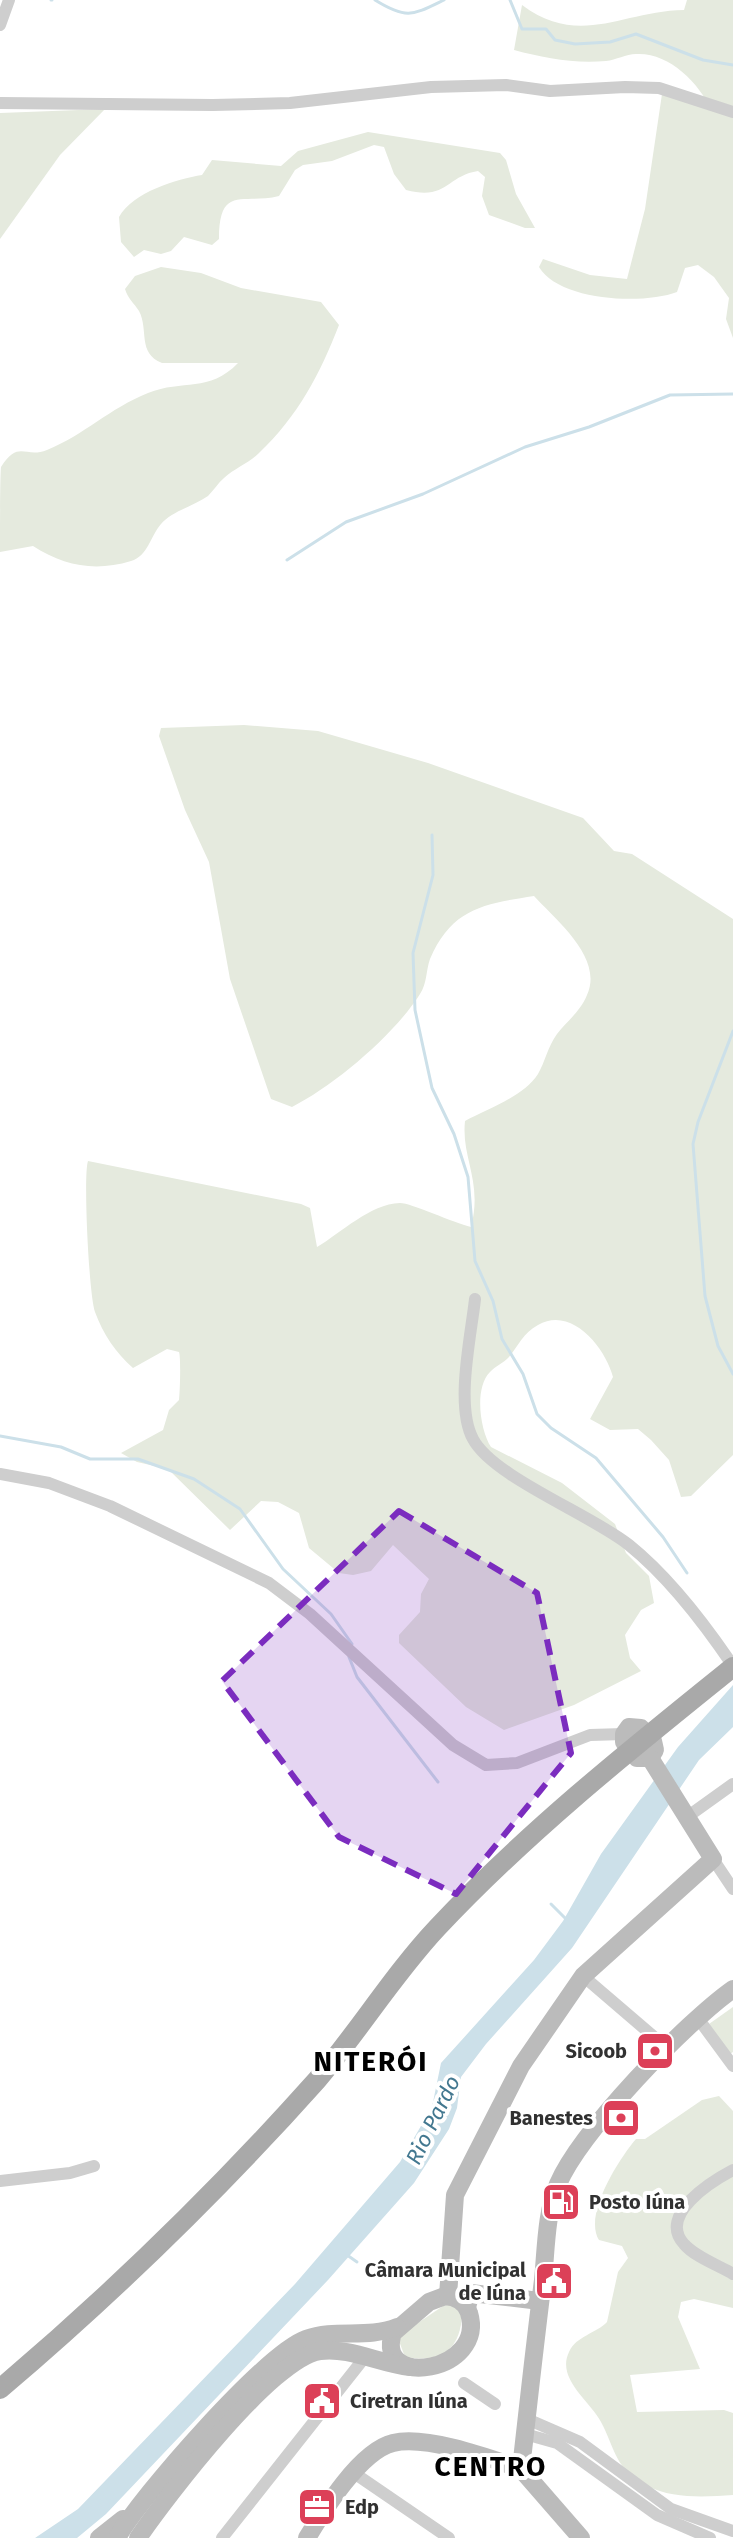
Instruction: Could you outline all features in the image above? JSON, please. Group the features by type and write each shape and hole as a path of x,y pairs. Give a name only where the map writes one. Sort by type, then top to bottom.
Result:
{"main road":[{"path":"0,2389 104,2300 192,2215 320,2076 437,1928 514,1852 733,1667"},
{"path":"643,1746 664,1732 689,1703"}],"street":[{"path":"0,25 9,0"},
{"path":"0,103 290,103 431,87 506,85 550,91 659,88 733,112"},
{"path":"475,1299 465,1396 472,1438 507,1470 630,1546 693,1612 733,1667"},
{"path":"0,1474 49,1483 110,1506 269,1583 359,1658 453,1745 486,1765 517,1763 590,1735 643,1746 733,1889"},
{"path":"682,1810 733,1784"},
{"path":"448,2296 451,2227 460,2181 521,2066 583,1976 713,1859"},
{"path":"583,1976 667,2048"},
{"path":"521,2469 552,2211 560,2181 584,2145 667,2048 697,2017 733,1989"},
{"path":"697,2017 733,2066"},
{"path":"0,2181 70,2173 94,2166"},
{"path":"733,2170 710,2182 695,2196 680,2213 677,2230 687,2248 733,2274"},
{"path":"138,2538 219,2437 290,2365 304,2356 323,2350 410,2367 435,2367 456,2355 469,2334 471,2317 467,2307 471,2293 540,2301"},
{"path":"99,2538 131,2512 240,2394 287,2349 322,2335 371,2335 397,2327 434,2299 448,2296 467,2307"},
{"path":"397,2327 391,2339 392,2353 410,2367"},
{"path":"222,2538 365,2357"},
{"path":"464,2383 495,2404"},
{"path":"526,2427 580,2442 671,2509 733,2531"},
{"path":"526,2427 557,2443 657,2515 710,2538"},
{"path":"307,2538 354,2473 378,2449 402,2442 461,2451 521,2469 581,2538"},
{"path":"354,2473 445,2537"},
{"path":"318,2538 339,2493"},
{"path":"117,2538 131,2512"}],"highlighted area":[{"path":"399,1511 537,1593 571,1753 456,1894 339,1837 222,1681"}],"shaded area":[{"path":"687,0 733,0 733,338 726,319 729,298 714,277 698,265 685,268 677,292 624,299 564,287 539,267 543,259 590,275 627,279 645,209 662,94 711,110 690,79 660,58 636,54 606,61 582,62 514,50 522,5 543,18 582,26 684,10"},
{"path":"105,109 60,155 0,239 0,113"},
{"path":"368,132 500,153 506,160 516,194 535,228 525,228 489,215 482,196 485,177 478,171 438,190 420,193 406,190 394,174 384,147 374,145 332,161 303,165 295,170 279,196 236,200 228,204 223,210 219,239 212,245 184,237 171,251 161,254 144,250 134,257 121,242 119,217 134,200 156,188 202,175 212,160 281,166 298,151"},
{"path":"161,267 201,273 241,288 321,302 339,325 306,394 259,453 224,478 208,496 166,519 137,559 92,566 56,558 33,546 0,552 1,467 13,454 47,450 134,399 161,389 206,382 238,363 162,363 149,353 142,318 125,289 135,276"},
{"path":"244,725 318,731 428,763 583,818 614,851 632,854 733,919 733,1455 691,1496 681,1497 669,1460 651,1440 638,1429 610,1430 590,1419 613,1377 595,1343 575,1325 551,1320 538,1325 525,1335 507,1359 490,1372 482,1388 480,1409 491,1447 562,1483 615,1524 626,1553 649,1576 654,1603 641,1610 625,1635 630,1658 641,1671 574,1705 504,1730 466,1707 399,1643 399,1635 420,1612 421,1594 429,1579 393,1545 371,1571 353,1575 339,1573 309,1548 299,1513 278,1502 261,1501 230,1530 168,1469 137,1462 121,1453 163,1430 169,1410 179,1400 180,1355 167,1349 133,1368 111,1343 98,1320 89,1261 88,1161 301,1204 310,1208 317,1247 378,1208 400,1203 471,1227 475,1196 466,1147 465,1121 505,1101 532,1082 554,1039 584,1001 591,981 584,954 565,928 534,896 485,906 459,919 448,929 430,959 420,994 395,1026 362,1058 292,1107 271,1099 230,979 209,862 185,810 159,736 161,728"},
{"path":"733,2007 733,2052 730,2054 709,2024"},
{"path":"719,2096 733,2111 733,2308 694,2299 681,2302 678,2317 700,2369 630,2375 637,2412 724,2410 733,2413 733,2495 689,2496 657,2490 628,2473 617,2458 601,2422 576,2389 566,2362 576,2342 607,2322 618,2272 628,2258 622,2246 599,2240 595,2229 599,2202 613,2173 636,2139 645,2139 702,2100"},
{"path":"446,2304 455,2306 462,2315 452,2346 438,2356 405,2357 399,2341 403,2333"}],"water":[{"name":"Rio Pardo","path":"733,1685 733,1727 699,1760 572,1948 486,2044 461,2077 457,2108 449,2129 414,2183 328,2280 106,2514 77,2538 35,2538 78,2509 295,2284 400,2162 432,2107 441,2063 534,1960 563,1921 601,1854 678,1747"}],"waterway":[{"path":"375,0 403,13 417,12 444,0"},
{"path":"510,0 522,29 546,29 555,40 575,44 610,42 636,34 703,60 733,65"},
{"path":"287,560 346,522 423,494 525,447 589,427 670,395 733,394"},
{"path":"432,835 433,875 413,953 415,1010 432,1088 454,1134 468,1177 475,1261 493,1301 502,1339 523,1374 537,1414 551,1428 596,1458 663,1537 687,1573"},
{"path":"733,1031 698,1122 693,1144 705,1296 718,1346 733,1374"},
{"path":"0,1436 61,1447 90,1459 138,1459 194,1479 240,1509 283,1569 331,1614 352,1644"},
{"path":"349,1657 357,1677 438,1782"},
{"path":"551,1904 565,1918"},
{"path":"347,2255 357,2262"}],"place":[{"name":"Sicoob","path":"655,2051"},
{"name":"Banestes","path":"621,2118"},
{"name":"Posto Iúna","path":"561,2202"},
{"name":"Câmara Municipal de Iúna","path":"554,2281"},
{"name":"Ciretran Iúna","path":"322,2401"},
{"name":"Edp","path":"317,2507"}],"district":[{"name":"NITERÓI","path":"371,2061"},
{"name":"CENTRO","path":"491,2466"}]}
